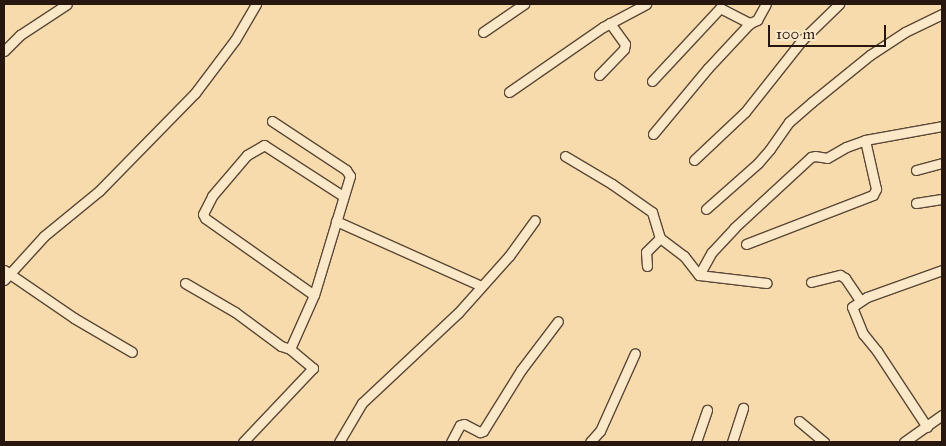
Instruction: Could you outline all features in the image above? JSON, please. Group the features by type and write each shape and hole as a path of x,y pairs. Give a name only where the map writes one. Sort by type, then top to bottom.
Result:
{"street":[{"path":"4,50 20,34 67,4"},
{"path":"132,352 74,318 6,274 44,236 99,190 195,93 235,40 256,4"},
{"path":"483,32 512,6 524,4"},
{"path":"509,92 610,23 646,4"},
{"path":"653,134 708,68 756,20 766,4"},
{"path":"694,160 745,112 802,40 839,4"},
{"path":"652,81 720,8 750,24"},
{"path":"706,209 770,150 789,122 812,102 870,55 905,32 942,14"},
{"path":"599,75 624,49 625,44 610,23"},
{"path":"272,122 346,170 350,178 314,294 290,349"},
{"path":"699,275 712,252 734,228 811,158 815,156 831,157 846,147 865,140 942,126"},
{"path":"746,244 873,195 876,189 865,140"},
{"path":"314,294 204,218 203,214 212,196 247,155 264,145 343,196"},
{"path":"565,156 612,184 652,212 660,238 684,256 699,275 767,283"},
{"path":"916,170 942,163"},
{"path":"916,203 942,199"},
{"path":"339,442 362,403 458,313 509,256 535,220"},
{"path":"336,221 481,286"},
{"path":"647,266 646,252 660,238"},
{"path":"927,428 877,351 863,334 852,306 860,300 942,270"},
{"path":"811,282 840,275 845,278 860,300"},
{"path":"185,283 235,312 312,366 312,371 243,442"},
{"path":"451,442 460,425 464,424 480,432 484,430 521,370 558,321"},
{"path":"590,442 600,431 634,353"},
{"path":"732,442 743,408"},
{"path":"696,442 708,410"},
{"path":"904,442 927,428 942,415"},
{"path":"799,421 824,442"}]}
